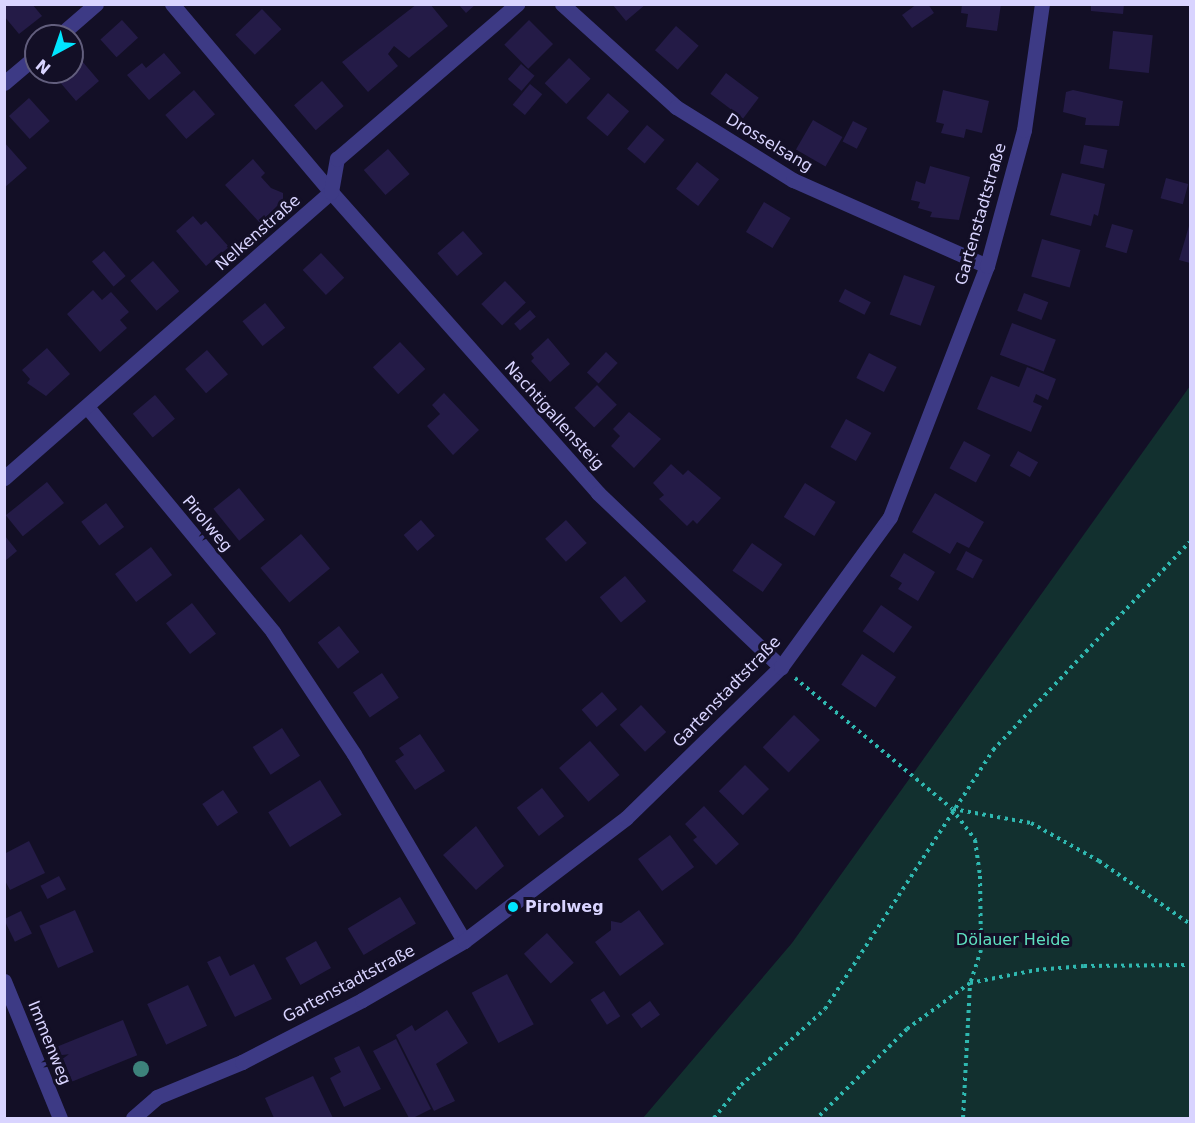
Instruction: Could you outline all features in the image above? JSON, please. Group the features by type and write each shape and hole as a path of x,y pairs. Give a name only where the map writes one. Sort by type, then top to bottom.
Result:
{"street":[{"path":"73,24 96,4"},
{"name":"Nachtigallensteig","path":"172,4 331,192 598,493 781,667"},
{"path":"331,192 337,159 517,4"},
{"name":"Drosselsang","path":"562,4 676,107 793,180 987,266"},
{"name":"Gartenstadtstraße","path":"133,1119 157,1097 242,1062 362,1000 464,941 626,818 781,667 890,517 987,266 1024,130 1042,4"},
{"path":"4,83 24,66"},
{"name":"Nelkenstraße","path":"4,478 88,408 331,192"},
{"name":"Pirolweg","path":"88,408 273,632 354,754 464,941"},
{"name":"Immenweg","path":"4,981 60,1119"}],"path":[{"path":"714,1119 741,1085 825,1009 952,809 993,750 1191,542"},
{"path":"781,667 952,809 975,840 980,876 981,950 970,984 963,1119"},
{"path":"952,809 1031,823 1099,861 1191,924"},
{"path":"817,1119 907,1029 950,994 970,984 1036,970 1084,966 1191,965"}],"green space":[{"name":"Dölauer Heide","path":"1190,386 1190,1118 643,1118 792,943"}],"building":[{"path":"4,4 32,4 42,16 32,24 24,24 24,30 19,34 4,16"},
{"path":"417,4 430,4 448,26 409,58 394,46 388,54 398,66 368,92 342,62"},
{"path":"458,4 476,4 466,13"},
{"path":"612,4 646,4 626,21"},
{"path":"917,4 928,4 934,13 912,28 902,15"},
{"path":"962,4 1001,4 997,31 966,27 968,14 961,13"},
{"path":"1091,4 1124,4 1123,14 1091,11"},
{"path":"262,9 281,29 255,55 235,35"},
{"path":"122,20 138,38 117,57 100,39"},
{"path":"529,20 553,44 528,69 504,45"},
{"path":"676,26 699,46 678,70 655,50"},
{"path":"1113,31 1153,35 1149,73 1109,69"},
{"path":"164,53 181,73 149,100 127,75 142,63 146,68"},
{"path":"569,58 591,79 566,104 545,83"},
{"path":"84,63 99,81 76,101 62,84 84,84"},
{"path":"521,64 535,76 521,91 508,79"},
{"path":"726,73 759,98 743,118 710,94"},
{"path":"322,81 344,106 316,130 294,105"},
{"path":"530,84 542,94 525,115 513,105"},
{"path":"194,90 215,114 186,139 165,115"},
{"path":"943,90 989,101 982,133 966,129 964,138 941,133 944,124 936,122"},
{"path":"1073,90 1123,101 1119,126 1085,125 1086,118 1063,112 1066,92"},
{"path":"608,93 629,111 607,136 586,118"},
{"path":"29,98 50,121 30,139 9,116"},
{"path":"813,120 842,137 825,166 796,149"},
{"path":"853,121 867,128 857,149 843,141"},
{"path":"647,125 665,140 645,164 627,149"},
{"path":"4,142 27,168 4,188"},
{"path":"1084,145 1107,150 1104,169 1080,164"},
{"path":"388,149 410,174 385,195 364,170"},
{"path":"253,159 265,173 261,177 271,188 283,193 283,200 260,223 225,185"},
{"path":"697,162 719,179 698,206 676,189"},
{"path":"930,166 970,177 959,220 930,217 932,212 918,208 920,202 911,200 916,181 925,184"},
{"path":"1062,173 1105,184 1098,216 1094,214 1091,226 1050,215"},
{"path":"1166,178 1188,184 1183,204 1161,198"},
{"path":"764,202 791,218 773,248 746,232"},
{"path":"193,216 201,225 206,221 229,247 206,266 176,231"},
{"path":"1112,224 1133,230 1127,253 1105,247"},
{"path":"1190,227 1190,263 1179,260"},
{"path":"463,231 483,254 457,276 437,253"},
{"path":"1042,239 1080,250 1070,288 1031,276"},
{"path":"104,251 126,276 114,286 92,261"},
{"path":"321,253 344,278 326,295 303,270"},
{"path":"153,261 179,291 157,311 130,281"},
{"path":"904,275 935,286 921,326 890,314"},
{"path":"505,281 526,303 502,326 481,304"},
{"path":"845,289 871,302 864,315 839,301"},
{"path":"93,290 102,300 111,292 129,312 120,320 127,328 100,352 67,314"},
{"path":"1024,293 1048,302 1041,320 1017,311"},
{"path":"265,303 285,328 263,346 242,321"},
{"path":"530,310 536,317 520,331 514,324"},
{"path":"1012,323 1056,340 1044,372 1000,355"},
{"path":"548,338 570,364 550,382 531,361 534,358 531,354"},
{"path":"400,342 425,369 398,394 373,367"},
{"path":"47,348 70,374 46,396 27,383 30,379 22,370"},
{"path":"207,350 228,374 206,393 185,369"},
{"path":"606,352 618,363 599,383 587,372"},
{"path":"869,353 897,367 884,392 856,378"},
{"path":"1027,367 1056,379 1048,400 1036,394 1033,402 1042,406 1031,432 977,409 991,376 1019,387"},
{"path":"597,385 617,405 594,427 574,408"},
{"path":"444,393 479,430 453,455 427,426 440,414 432,405"},
{"path":"155,395 175,419 153,437 133,414"},
{"path":"629,412 661,439 634,468 611,446 620,436 613,429"},
{"path":"846,419 871,433 856,461 830,447"},
{"path":"964,441 990,455 976,482 949,468"},
{"path":"1018,451 1038,462 1030,477 1010,466"},
{"path":"671,464 683,475 688,470 721,498 697,524 693,520 687,526 659,499 664,495 653,483"},
{"path":"47,482 64,503 23,536 6,515"},
{"path":"805,483 836,502 814,536 784,517"},
{"path":"239,488 265,520 239,541 213,509"},
{"path":"935,493 984,522 969,548 957,542 950,554 912,532"},
{"path":"106,503 124,527 99,546 81,522"},
{"path":"421,520 435,536 417,551 404,535"},
{"path":"566,520 587,543 566,562 545,539"},
{"path":"301,534 330,568 289,603 260,568"},
{"path":"5,536 17,551 5,561"},
{"path":"752,543 782,564 763,592 732,571"},
{"path":"151,547 172,575 136,602 115,574"},
{"path":"966,551 983,560 973,578 956,570"},
{"path":"904,553 935,572 918,601 898,589 902,583 890,576"},
{"path":"625,576 646,601 621,622 600,597"},
{"path":"192,603 216,634 190,654 166,623"},
{"path":"881,605 912,627 894,653 863,631"},
{"path":"339,626 359,652 338,669 318,643"},
{"path":"862,654 896,677 875,708 841,685"},
{"path":"382,673 399,698 370,717 353,693"},
{"path":"602,692 617,709 597,727 582,710"},
{"path":"641,705 666,732 645,752 620,725"},
{"path":"794,715 820,740 789,772 763,747"},
{"path":"282,728 300,756 271,775 253,747"},
{"path":"420,734 445,771 415,790 395,761 404,755 399,748"},
{"path":"590,741 620,775 589,802 559,768"},
{"path":"745,765 769,789 743,815 719,791"},
{"path":"320,780 342,815 290,847 268,812"},
{"path":"542,788 564,816 539,836 517,808"},
{"path":"223,790 238,812 217,826 202,804"},
{"path":"704,806 739,844 716,865 693,840 697,837 685,824"},
{"path":"476,826 504,866 476,890 443,855"},
{"path":"670,835 694,867 662,891 638,859"},
{"path":"29,841 45,873 10,890 4,879 4,854"},
{"path":"59,876 66,889 48,899 40,886"},
{"path":"400,897 416,924 364,955 348,928"},
{"path":"75,910 94,952 58,968 39,926"},
{"path":"639,910 664,944 620,976 595,942 611,930 611,921 621,923"},
{"path":"21,911 32,933 15,942 4,919"},
{"path":"547,933 574,963 551,983 524,954"},
{"path":"316,941 331,968 300,985 285,958"},
{"path":"220,956 230,976 254,964 272,999 235,1017 207,962"},
{"path":"507,974 534,1024 498,1043 472,993"},
{"path":"188,985 207,1026 166,1045 147,1004"},
{"path":"604,991 620,1016 607,1025 591,1000"},
{"path":"650,1001 660,1015 641,1028 631,1015"},
{"path":"447,1010 468,1043 436,1064 455,1101 434,1111 396,1035 412,1025 415,1031"},
{"path":"123,1020 137,1055 72,1081 58,1046"},
{"path":"396,1039 431,1109 413,1118 409,1118 373,1051"},
{"path":"359,1046 381,1089 344,1107 330,1078 341,1072 334,1058"},
{"path":"313,1076 333,1118 274,1118 265,1098"}],"place":[{"name":"Pirolweg","path":"513,907"}]}
